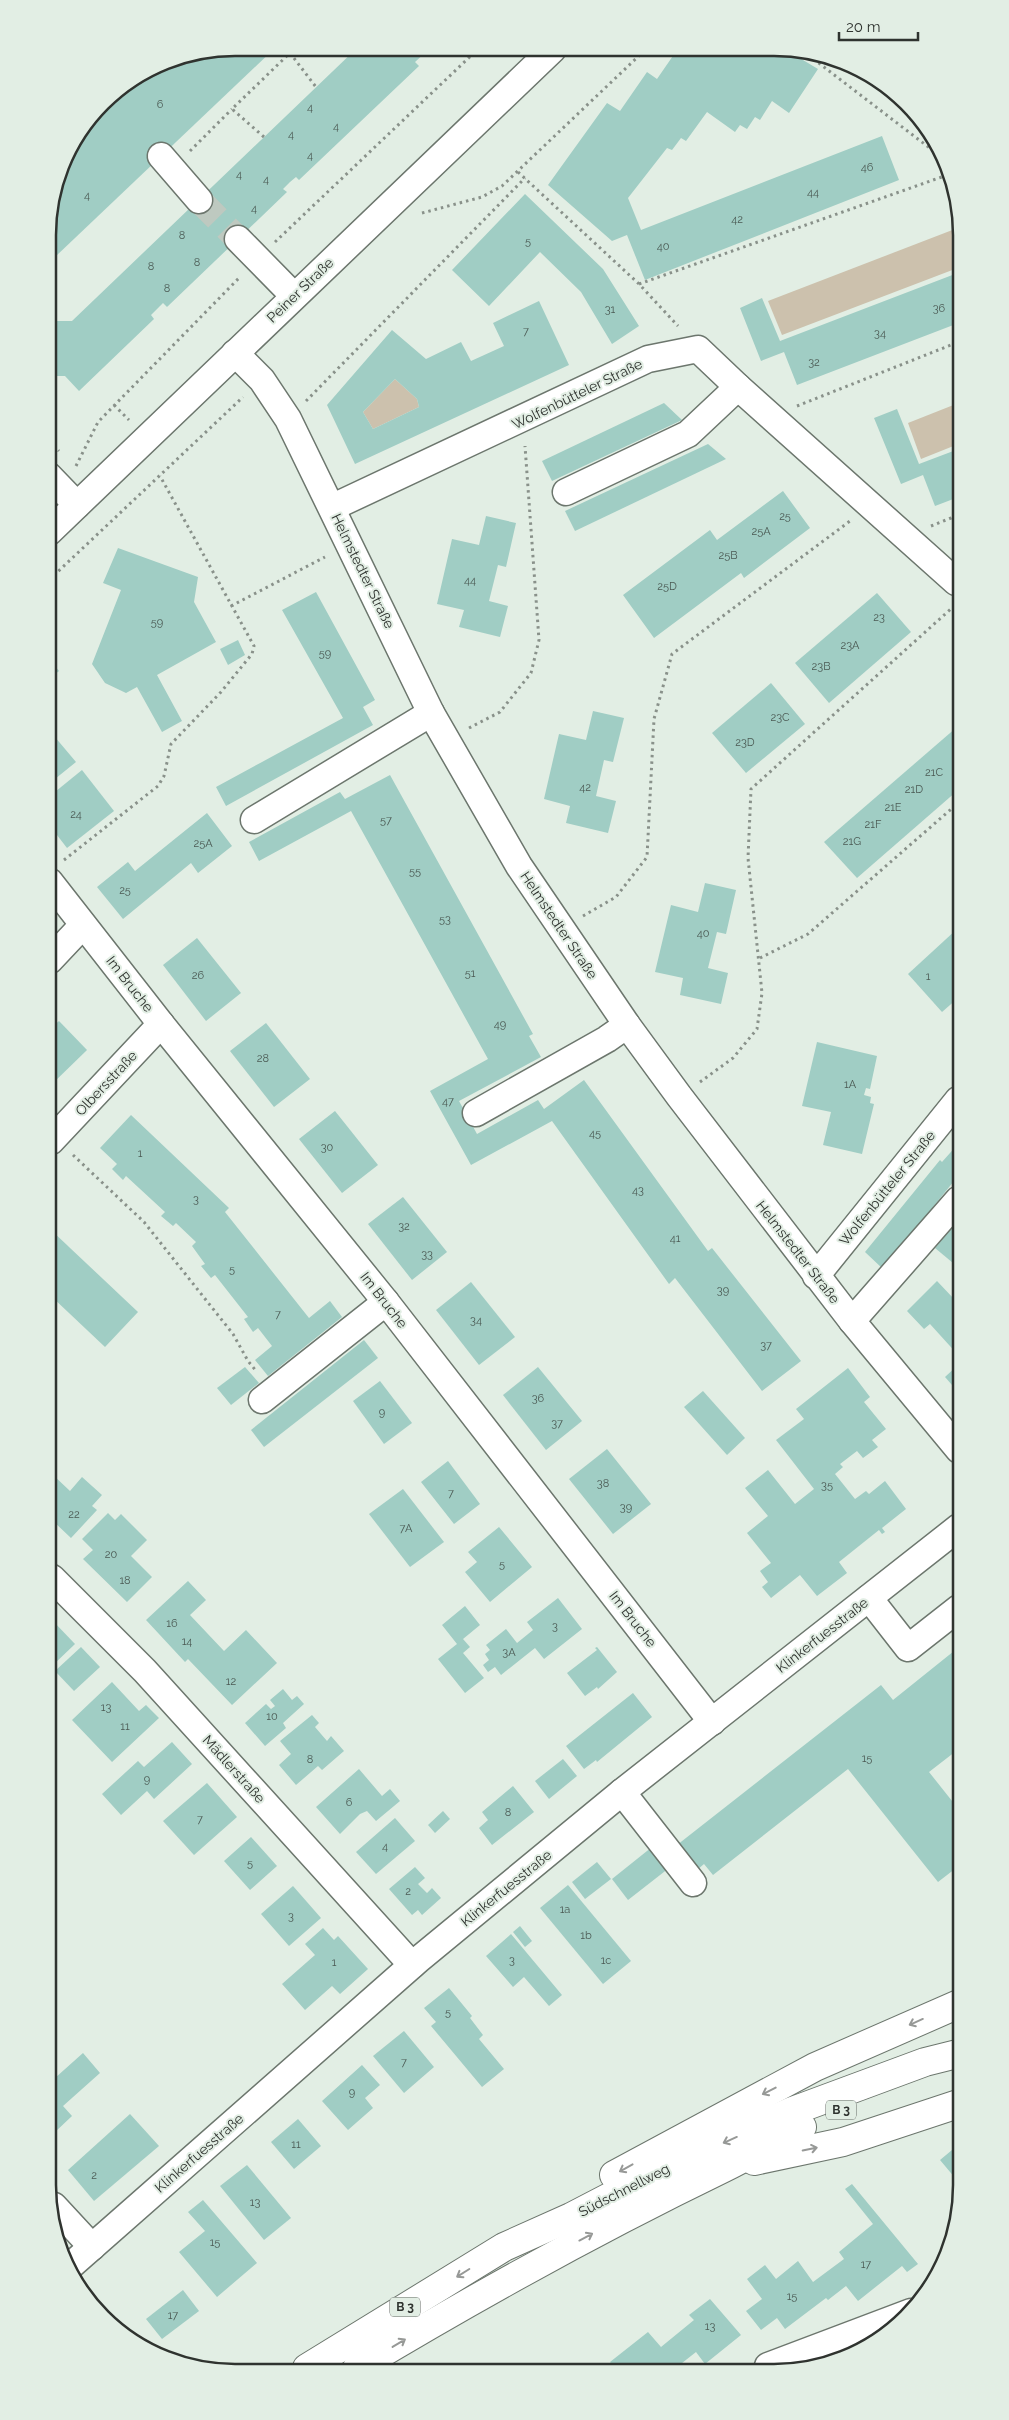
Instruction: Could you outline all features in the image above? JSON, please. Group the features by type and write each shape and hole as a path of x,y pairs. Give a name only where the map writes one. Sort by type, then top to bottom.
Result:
{"highway":[{"path":"504,2247 590,2188 696,2129 816,2067 953,2006"},
{"name":"Südschnellweg","path":"314,2364 504,2247 571,2217 648,2177 790,2112 925,2062 953,2055"},
{"name":"Südschnellweg","path":"364,2364 458,2307 543,2260 622,2217 728,2166 781,2136 832,2114 926,2079 953,2072"},
{"path":"728,2166 843,2142 953,2105"}],"street":[{"name":"Peiner Straße","path":"56,525 547,56"},
{"path":"167,163 199,200"},
{"path":"238,239 294,296"},
{"path":"698,349 953,579"},
{"name":"Wolfenbütteler Straße","path":"333,507 523,420 648,359 698,349"},
{"name":"Helmstedter Straße","path":"235,353 262,380 288,419 333,507 431,713 518,866 627,1026 816,1276 953,1443"},
{"path":"566,492 688,434 738,387"},
{"path":"56,483 77,505"},
{"path":"254,820 431,713"},
{"name":"Im Bruche","path":"56,872 83,925 386,1302 712,1722"},
{"path":"56,954 83,925"},
{"name":"Olbersstraße","path":"56,1135 161,1024"},
{"path":"476,1113 627,1026"},
{"name":"Wolfenbütteler Straße","path":"816,1276 953,1106"},
{"path":"852,1321 953,1206"},
{"path":"268,1396 386,1302"},
{"name":"Klinkerfuesstraße","path":"74,2262 412,1965 622,1792 953,1532"},
{"name":"Mädlerstraße","path":"56,1582 146,1671 412,1965"},
{"path":"869,1598 908,1648 953,1613"},
{"path":"622,1792 693,1883"},
{"path":"59,2211 92,2247"},
{"path":"773,2364 892,2319"}],"path":[{"path":"167,163 232,109 287,56"},
{"path":"292,56 316,88"},
{"path":"639,56 518,172 639,284 698,349"},
{"path":"817,61 930,148"},
{"path":"232,109 264,137"},
{"path":"639,284 943,177"},
{"path":"288,419 524,178"},
{"path":"771,416 953,344"},
{"path":"56,573 262,380"},
{"path":"446,740 500,712 531,673 540,640 523,420"},
{"path":"56,872 158,786 164,776 171,744 221,692 252,654 254,646 160,476"},
{"path":"561,930 616,897 647,857 654,719 672,654 870,506"},
{"path":"231,606 298,571"},
{"path":"680,1096 733,1058 757,1029 762,993 760,958 748,858 751,789 953,608"},
{"path":"760,958 808,934 953,807"},
{"path":"56,1143 144,1222 233,1334 268,1396"}],"shaded area":[{"path":"952,230 953,270 782,335 768,301"},
{"path":"395,379 417,399 419,407 373,429 363,412"},
{"path":"953,405 953,446 921,459 908,423"}],"building":[{"path":"236,56 267,56 56,256 58,212 62,189 70,167 80,146 93,126 117,101 146,80 189,62"},
{"path":"349,56 422,56 415,62 419,66 299,180 296,177 290,182 283,189 287,192 167,307 163,303 151,315 154,319 79,391 65,376 56,376 56,321 72,321"},
{"path":"673,56 773,56 797,58 818,69 789,113 772,101 760,120 755,117 747,129 740,125 735,132 707,112 686,141 681,138 672,150 667,148 628,198 641,230 882,136 899,180 645,280 627,235 612,241 548,185 607,103 620,111 647,72 657,79"},
{"path":"525,194 603,269 639,326 612,344 581,292 540,252 489,306 452,270"},
{"path":"953,275 953,325 797,385 784,352 761,361 740,308 762,298 780,341"},
{"path":"539,301 569,365 355,464 327,405 392,330 426,359 461,342 471,361 504,346 493,323","holes":["395,379 417,399 419,407 373,429 363,412"]},
{"path":"664,403 682,420 552,481 542,461"},
{"path":"897,409 919,464 953,451 953,499 935,506 923,475 901,484 874,418"},
{"path":"708,444 726,459 575,531 565,511"},
{"path":"783,491 810,528 744,578 741,573 654,638 623,595 710,530 717,540"},
{"path":"486,516 516,523 506,567 498,565 489,601 508,606 500,637 459,627 464,610 437,604 452,539 479,545"},
{"path":"118,548 198,577 194,602 216,642 157,675 182,721 162,732 137,687 126,693 105,683 92,664 121,590 103,583"},
{"path":"316,592 375,700 363,707 373,725 226,806 216,787 343,718 282,610"},
{"path":"877,593 911,632 829,703 795,663"},
{"path":"238,640 245,655 228,665 220,649"},
{"path":"771,683 805,724 746,773 712,733"},
{"path":"593,711 624,718 613,762 604,760 596,796 616,801 608,833 566,823 570,806 544,799 559,734 586,740"},
{"path":"953,730 953,794 857,878 824,842"},
{"path":"56,738 76,762 56,778"},
{"path":"82,770 114,811 67,848 56,834 56,791"},
{"path":"390,775 533,1034 529,1036 541,1057 459,1101 477,1134 538,1100 544,1109 584,1080 708,1251 712,1248 801,1361 762,1391 675,1278 669,1284 552,1121 471,1165 430,1091 488,1059 351,811 259,861 249,842 340,792 345,799"},
{"path":"207,813 232,846 198,873 191,863 123,919 97,887 128,862 135,871"},
{"path":"705,883 736,890 726,934 717,932 708,968 728,973 721,1004 680,995 683,978 655,972 671,905 698,912"},
{"path":"953,933 953,1002 942,1012 908,974"},
{"path":"197,938 241,993 206,1021 163,965"},
{"path":"59,1021 87,1050 56,1080 56,1024"},
{"path":"266,1023 310,1079 274,1107 230,1051"},
{"path":"817,1042 877,1056 870,1089 866,1088 864,1095 871,1097 870,1103 874,1104 862,1154 823,1145 831,1112 802,1106"},
{"path":"335,1111 378,1165 342,1193 299,1139"},
{"path":"131,1115 229,1208 225,1212 309,1318 330,1301 342,1317 268,1376 255,1360 272,1346 258,1328 253,1332 244,1319 248,1317 215,1275 211,1278 201,1266 205,1264 192,1246 196,1242 176,1223 173,1226 161,1216 165,1212 126,1176 123,1180 112,1169 117,1164 100,1148"},
{"path":"953,1150 953,1182 883,1269 865,1252 940,1160 942,1162"},
{"path":"403,1197 447,1252 412,1280 368,1224"},
{"path":"953,1227 953,1263 935,1248"},
{"path":"56,1235 138,1312 105,1347 56,1301"},
{"path":"937,1281 953,1298 953,1349 930,1324 924,1329 907,1311"},
{"path":"471,1282 515,1337 479,1365 436,1310"},
{"path":"364,1340 378,1358 264,1447 251,1430"},
{"path":"245,1367 259,1383 231,1405 217,1388"},
{"path":"538,1367 582,1421 546,1450 503,1395"},
{"path":"848,1368 870,1397 864,1402 886,1429 872,1440 878,1447 863,1458 857,1451 840,1464 843,1467 835,1474 855,1499 866,1491 869,1494 885,1481 906,1509 882,1528 885,1532 882,1534 879,1530 839,1562 847,1573 817,1596 800,1575 771,1598 762,1587 768,1582 760,1571 771,1563 747,1533 768,1516 745,1488 768,1470 795,1504 814,1489 776,1440 804,1419 796,1409"},
{"path":"953,1370 953,1384 945,1377"},
{"path":"380,1381 412,1423 384,1444 353,1401"},
{"path":"703,1391 745,1438 727,1455 684,1407"},
{"path":"607,1449 651,1504 613,1534 569,1479"},
{"path":"448,1461 480,1504 454,1524 421,1482"},
{"path":"82,1477 102,1495 92,1506 97,1510 71,1538 56,1524 56,1478 70,1491"},
{"path":"403,1489 444,1542 410,1567 369,1514"},
{"path":"108,1513 115,1520 121,1514 147,1540 131,1556 152,1577 127,1602 83,1559 93,1550 82,1539"},
{"path":"499,1527 532,1567 490,1602 465,1572 477,1562 468,1552"},
{"path":"188,1581 206,1600 190,1615 224,1651 246,1630 277,1663 232,1705 188,1659 185,1662 146,1620"},
{"path":"558,1598 582,1629 544,1659 535,1648 501,1675 495,1667 488,1672 483,1665 489,1660 485,1654 490,1650 486,1645 506,1629 517,1643 533,1630 527,1622"},
{"path":"465,1606 480,1625 463,1639 470,1647 463,1653 484,1678 465,1693 438,1659 457,1644 442,1625"},
{"path":"56,1624 75,1644 56,1662"},
{"path":"81,1647 100,1667 74,1691 56,1670"},
{"path":"597,1647 617,1672 598,1689 597,1687 585,1696 567,1673 597,1650 595,1648"},
{"path":"953,1652 953,1753 929,1772 953,1802 953,1870 938,1882 848,1769 713,1875 704,1864 697,1870 677,1845 881,1685 893,1700"},
{"path":"112,1682 139,1711 146,1705 159,1718 112,1762 72,1720"},
{"path":"283,1689 292,1700 297,1696 304,1704 283,1723 286,1728 265,1746 245,1723 266,1704 271,1709 275,1706 270,1700"},
{"path":"633,1693 652,1717 597,1762 596,1760 584,1769 566,1746"},
{"path":"312,1715 319,1723 315,1727 327,1741 331,1736 344,1751 322,1770 318,1766 296,1785 279,1765 291,1754 280,1741"},
{"path":"172,1742 192,1764 154,1799 147,1791 121,1815 102,1794 138,1761 144,1767"},
{"path":"563,1759 577,1776 549,1799 535,1781"},
{"path":"359,1769 382,1796 390,1789 400,1801 376,1821 367,1811 360,1814 340,1834 316,1807"},
{"path":"207,1783 237,1817 194,1855 163,1821"},
{"path":"513,1786 534,1812 492,1845 479,1828 488,1820 482,1812"},
{"path":"443,1811 450,1819 435,1833 428,1825"},
{"path":"395,1818 415,1841 376,1874 356,1852"},
{"path":"251,1837 277,1866 250,1890 224,1861"},
{"path":"652,1847 669,1868 628,1900 612,1879"},
{"path":"597,1862 611,1879 585,1899 572,1882"},
{"path":"415,1867 425,1878 418,1884 427,1893 432,1888 441,1898 422,1915 418,1910 412,1915 389,1889"},
{"path":"568,1885 631,1961 603,1984 540,1908"},
{"path":"293,1886 321,1918 289,1946 261,1914"},
{"path":"520,1926 532,1941 525,1947 513,1932"},
{"path":"323,1928 334,1940 338,1936 368,1969 340,1994 332,1986 305,2010 282,1984 315,1955 305,1944"},
{"path":"511,1934 562,1995 549,2006 524,1977 513,1987 486,1956"},
{"path":"449,1988 472,2016 470,2018 483,2035 479,2039 504,2069 482,2087 431,2026 436,2022 424,2008"},
{"path":"404,2031 434,2067 404,2093 373,2056"},
{"path":"83,2053 100,2073 63,2106 72,2116 56,2131 56,2077"},
{"path":"362,2065 380,2085 365,2098 373,2108 348,2130 322,2101"},
{"path":"130,2114 159,2146 94,2201 68,2170"},
{"path":"298,2119 321,2146 294,2169 271,2142"},
{"path":"952,2150 953,2175 940,2160"},
{"path":"247,2165 291,2218 264,2240 220,2186"},
{"path":"852,2184 918,2264 907,2272 902,2266 858,2301 846,2286 828,2300 826,2298 785,2329 777,2318 761,2330 746,2311 762,2299 747,2279 765,2265 776,2279 798,2261 813,2282 844,2259 839,2252 873,2224 845,2189"},
{"path":"203,2200 257,2263 217,2297 179,2252 205,2231 188,2212"},
{"path":"183,2290 199,2311 162,2339 146,2319"},
{"path":"710,2299 741,2335 705,2364 696,2352 681,2364 612,2364 610,2362 648,2332 661,2347 694,2320 689,2315"}],"tunnel":[{"path":"199,200 238,239"}]}
